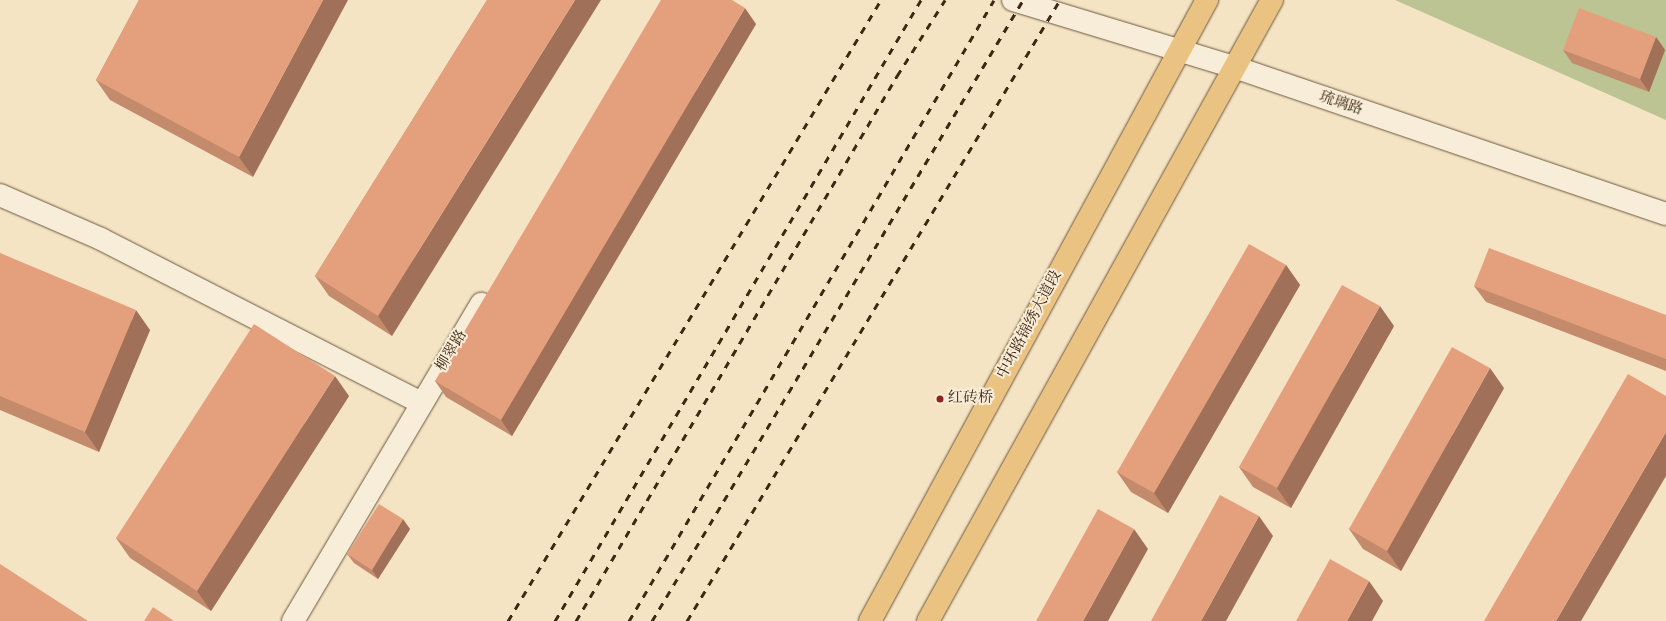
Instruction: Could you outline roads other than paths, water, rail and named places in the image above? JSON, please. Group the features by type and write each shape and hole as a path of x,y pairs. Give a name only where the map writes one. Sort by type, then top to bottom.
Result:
{"main road":[{"name":"中环路锦绣大道段","path":"870,621 1207,0"},
{"path":"928,621 1272,0"}],"street":[{"name":"琉璃路","path":"1013,0 1234,67 1666,214"},
{"path":"0,195 101,239 422,403"},
{"name":"柳翠路","path":"293,621 491,287"}],"railway":[{"path":"508,621 881,0"},
{"path":"555,621 921,0"},
{"path":"576,621 897,76 945,0"},
{"path":"629,621 994,0"},
{"path":"652,621 1023,0"},
{"path":"687,621 1060,0"}],"place":[{"name":"红砖桥","path":"940,399"}]}
